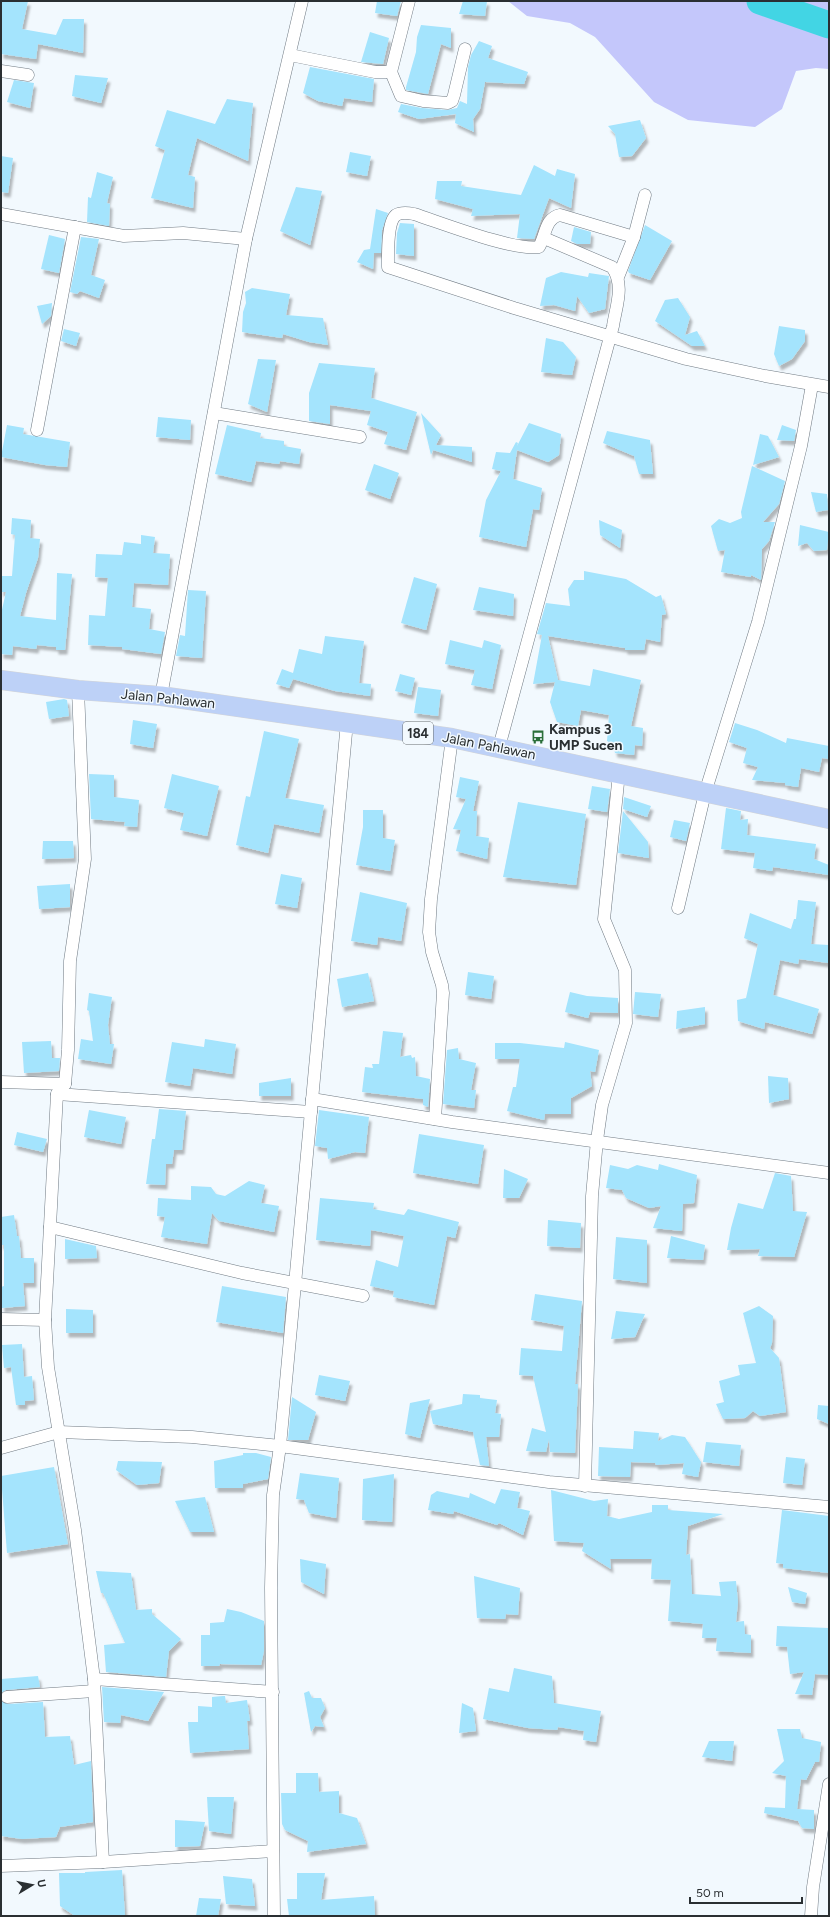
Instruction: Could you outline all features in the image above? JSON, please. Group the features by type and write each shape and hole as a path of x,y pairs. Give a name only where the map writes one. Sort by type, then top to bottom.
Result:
{"main road":[{"name":"Jalan Pahlawan","path":"1,680 78,690 161,696 452,738 829,819"}],"street":[{"path":"161,696 246,239 302,1"},
{"path":"409,1 391,72 401,96 423,100 452,101 464,49"},
{"path":"290,55 375,72 391,72"},
{"path":"1,71 28,75"},
{"path":"618,278 634,237 645,195"},
{"path":"1,214 124,236 183,233 246,239"},
{"path":"634,237 560,215 554,216 548,222 544,238 539,246 530,248 488,237 414,214 397,214 392,219 390,228 388,267 514,308 686,359 812,385 829,387"},
{"path":"37,430 75,227"},
{"path":"499,747 610,336 619,292 618,278 612,267 544,238"},
{"path":"678,908 706,793 758,622 801,446 812,385"},
{"path":"214,413 360,437"},
{"path":"78,690 86,859 70,961 66,1084 57,1094 45,1320 48,1367 75,1530 94,1685 103,1862"},
{"path":"274,1916 271,1588 273,1495 280,1446 347,722"},
{"path":"435,1119 443,993 429,932 431,899 452,738"},
{"path":"586,1486 592,1196 602,1104 626,1023 625,970 604,919 619,773"},
{"path":"1,1082 66,1084"},
{"path":"57,1094 311,1112"},
{"path":"312,1099 435,1119 829,1173"},
{"path":"50,1226 174,1258 295,1284 363,1296"},
{"path":"1,1318 45,1320"},
{"path":"1,1448 59,1432 192,1437 280,1446 586,1486 829,1507"},
{"path":"7,1697 94,1685 273,1692"},
{"path":"811,1916 813,1887 829,1784"},
{"path":"1,1866 103,1862 273,1850"}],"shaded area":[{"path":"508,1 829,1 829,69 816,68 796,71 782,109 755,127 688,120 654,102 595,37 570,23 527,16"}],"building":[{"path":"1,1 28,1 22,29 56,35 63,19 84,19 83,53 38,44 36,59 1,54"},
{"path":"377,1 401,1 397,16 375,13"},
{"path":"463,1 487,1 485,16 459,14"},
{"path":"421,25 451,28 451,48 441,44 428,94 406,90"},
{"path":"370,32 389,38 383,64 361,62"},
{"path":"479,41 492,46 488,58 528,72 524,84 485,82 480,109 473,119 474,132 455,123 456,114 419,119 398,112 401,104 422,108 447,110 457,108 460,101 467,104 468,67 471,55"},
{"path":"310,67 374,79 372,102 344,98 342,106 318,101 303,93"},
{"path":"75,75 108,78 101,103 72,96"},
{"path":"14,80 34,83 30,108 7,102"},
{"path":"227,99 253,103 248,161 197,138 188,175 195,177 193,208 151,198 165,150 155,146 167,110 215,124"},
{"path":"640,120 646,138 632,156 619,157 615,134 608,126"},
{"path":"350,152 371,156 367,176 346,172"},
{"path":"1,156 13,158 8,193 1,192"},
{"path":"534,165 555,176 557,169 575,174 571,208 549,198 534,239 517,238 520,214 471,216 473,209 435,199 437,181 462,181 461,186 521,195"},
{"path":"97,172 113,177 107,203 110,204 109,226 87,222 88,197 91,198"},
{"path":"296,187 322,191 310,245 280,231"},
{"path":"376,209 388,213 382,230 381,253 374,253 373,269 357,262 364,250 370,249"},
{"path":"400,223 414,224 414,256 396,254 397,233"},
{"path":"645,225 672,241 650,280 629,273 628,271"},
{"path":"574,227 591,232 590,244 577,244 571,241"},
{"path":"49,235 65,239 59,273 41,269"},
{"path":"81,237 99,239 91,275 105,280 99,298 80,291 77,294 70,292"},
{"path":"561,272 588,277 589,273 609,276 605,309 589,313 577,296 575,311 554,305 540,306 546,278"},
{"path":"252,288 290,294 286,315 323,318 328,345 309,342 283,334 282,338 242,332 243,312 246,303 245,292"},
{"path":"678,298 690,317 685,335 697,331 705,346 692,346 655,321 665,300"},
{"path":"52,303 51,316 42,324 37,306"},
{"path":"779,326 805,330 805,341 792,359 779,366 774,354"},
{"path":"64,329 80,333 76,346 61,341"},
{"path":"546,338 563,342 576,357 572,375 541,372"},
{"path":"258,359 276,360 267,412 248,404"},
{"path":"319,363 375,368 371,398 417,412 406,450 384,444 388,432 367,425 371,411 330,405 330,424 309,421 309,393"},
{"path":"421,413 441,435 436,445 472,447 472,462 433,450 431,455"},
{"path":"158,417 191,420 190,440 156,437"},
{"path":"529,423 561,434 559,455 548,462 517,450 513,479 542,488 539,510 533,509 526,547 479,537 486,500 501,471 492,469 496,452 510,453 516,442 518,443 517,446"},
{"path":"7,425 24,428 23,434 70,442 67,467 45,465 1,457"},
{"path":"227,425 261,433 260,438 284,441 284,446 301,449 299,464 280,461 279,464 256,461 251,482 215,474"},
{"path":"782,425 796,430 794,441 777,440"},
{"path":"607,431 650,440 653,474 639,474 634,456 603,443"},
{"path":"760,434 768,436 779,457 753,465"},
{"path":"374,464 399,473 390,499 365,490"},
{"path":"752,466 785,481 779,504 763,522 775,522 769,541 762,549 761,580 751,575 751,577 721,572 725,550 718,551 711,526 719,519 730,523 742,518 741,512"},
{"path":"811,492 827,494 828,510 816,512"},
{"path":"12,518 31,520 30,538 40,539 38,558 20,616 56,620 57,573 72,574 65,650 56,650 56,647 37,645 36,649 13,646 12,655 1,654 1,614 6,592 1,592 1,576 12,576 15,535 11,534"},
{"path":"599,520 622,530 620,548 600,535"},
{"path":"800,525 829,532 827,550 814,551 807,543 798,546"},
{"path":"141,535 155,537 153,553 170,554 168,585 134,583 132,607 151,609 149,629 165,632 161,654 122,649 122,647 88,645 89,615 105,616 108,578 95,577 96,554 122,555 124,542 141,544"},
{"path":"584,571 626,579 656,597 661,595 666,614 662,615 660,642 646,639 644,650 625,650 625,648 548,636 558,680 590,686 593,669 641,680 631,726 643,728 642,746 635,745 634,755 615,753 613,744 607,741 609,715 581,710 578,726 557,722 550,702 555,682 533,684 542,635 537,634 546,603 570,606 568,589 574,580 584,580"},
{"path":"414,577 437,584 426,630 401,623"},
{"path":"479,587 514,594 513,616 473,610"},
{"path":"188,590 206,591 202,658 176,656 180,635 185,636"},
{"path":"325,636 364,641 359,683 371,684 370,696 335,691 293,679 289,688 276,684 282,669 293,673 299,649 322,654"},
{"path":"450,640 482,648 484,640 501,645 492,689 471,685 475,670 445,664"},
{"path":"400,674 415,678 411,695 395,691"},
{"path":"418,687 441,690 438,716 414,713"},
{"path":"64,699 67,700 69,716 49,719 46,702"},
{"path":"133,720 157,724 153,748 130,744"},
{"path":"735,723 757,730 786,743 787,738 829,746 829,759 822,758 819,772 801,768 798,787 785,785 785,783 752,780 758,767 743,763 747,748 729,742"},
{"path":"264,731 299,739 285,798 324,805 319,833 274,824 268,853 236,845 246,796 250,797"},
{"path":"89,774 114,775 114,797 139,800 137,827 124,826 125,822 91,819"},
{"path":"172,774 219,786 207,836 180,830 184,813 164,808"},
{"path":"460,777 479,781 473,811 477,811 476,836 489,838 487,859 456,851 461,830 453,829 466,799 456,797"},
{"path":"592,786 610,789 607,812 588,809"},
{"path":"624,797 651,806 647,817 623,809"},
{"path":"518,802 586,814 576,885 503,877"},
{"path":"726,808 741,811 740,820 748,819 747,835 816,844 814,859 829,865 829,875 773,867 772,871 753,868 755,853 721,849"},
{"path":"363,810 383,810 383,838 395,840 390,871 356,865 363,827"},
{"path":"623,811 648,842 649,858 618,853"},
{"path":"674,820 690,823 686,841 670,837"},
{"path":"43,841 73,841 74,858 42,859"},
{"path":"281,874 302,878 297,908 275,904"},
{"path":"70,884 70,907 39,909 37,886"},
{"path":"360,892 407,903 401,941 378,937 377,945 351,941"},
{"path":"798,900 816,902 811,944 829,945 828,963 799,959 798,964 780,960 773,995 819,1009 812,1034 765,1022 764,1029 738,1021 737,1000 746,998 758,944 744,938 750,913 791,929 794,919 796,919"},
{"path":"468,972 494,976 491,999 465,995"},
{"path":"368,973 374,1001 342,1007 337,979"},
{"path":"570,992 587,996 618,998 618,1013 590,1012 588,1018 565,1012"},
{"path":"635,992 661,994 658,1017 633,1014"},
{"path":"89,993 112,997 108,1025 110,1044 114,1044 111,1064 78,1059 81,1039 93,1041 89,1011 87,1010"},
{"path":"705,1007 705,1024 676,1029 677,1011"},
{"path":"383,1031 403,1033 400,1057 411,1055 412,1058 415,1057 416,1076 430,1079 428,1107 423,1105 423,1099 362,1092 365,1067 373,1068 372,1064 379,1064"},
{"path":"205,1039 236,1044 232,1074 193,1068 190,1086 165,1082 172,1042 204,1047"},
{"path":"51,1041 52,1058 60,1058 59,1071 24,1073 22,1042"},
{"path":"565,1042 599,1050 595,1072 590,1071 592,1086 571,1098 571,1114 545,1114 544,1120 507,1111 513,1087 516,1087 520,1059 495,1059 495,1043 520,1043 564,1048"},
{"path":"458,1048 459,1059 476,1063 471,1090 476,1090 474,1108 443,1104 447,1050"},
{"path":"768,1076 788,1078 789,1099 769,1103"},
{"path":"291,1078 291,1096 259,1096 259,1083"},
{"path":"159,1109 186,1111 182,1150 174,1150 172,1164 166,1164 165,1185 146,1184 152,1139 155,1139"},
{"path":"89,1110 126,1117 121,1144 84,1137"},
{"path":"319,1110 369,1117 365,1153 355,1152 328,1159 327,1148 315,1146"},
{"path":"17,1132 47,1139 43,1152 14,1145"},
{"path":"419,1134 484,1145 478,1184 413,1173"},
{"path":"659,1164 697,1175 694,1203 683,1204 682,1231 653,1228 661,1206 649,1208 626,1198 622,1190 606,1188 610,1165 628,1169 637,1165 658,1170"},
{"path":"504,1169 528,1179 519,1198 503,1198"},
{"path":"775,1173 791,1176 793,1211 807,1212 794,1257 758,1256 760,1249 727,1250 738,1203 763,1209"},
{"path":"249,1181 265,1185 261,1203 279,1206 274,1232 219,1221 212,1213 207,1244 161,1237 165,1217 157,1216 158,1198 191,1200 191,1186 211,1187 216,1194 225,1196"},
{"path":"320,1198 374,1203 373,1209 404,1215 408,1209 459,1222 455,1238 447,1236 434,1305 393,1297 394,1291 370,1286 376,1260 398,1267 404,1236 371,1230 370,1246 316,1240"},
{"path":"14,1215 17,1236 19,1236 21,1258 34,1258 34,1283 23,1283 25,1306 2,1308 1,1287 4,1286 4,1245 1,1245 1,1217"},
{"path":"548,1220 581,1223 580,1248 547,1246"},
{"path":"671,1236 705,1245 703,1260 667,1258"},
{"path":"616,1237 647,1240 647,1283 613,1279"},
{"path":"65,1239 96,1246 97,1258 65,1259"},
{"path":"222,1286 286,1297 283,1333 216,1322"},
{"path":"535,1294 582,1301 575,1384 578,1384 575,1453 550,1452 549,1439 546,1452 526,1451 532,1428 546,1432 533,1376 519,1375 521,1348 562,1351 564,1326 531,1320"},
{"path":"759,1306 773,1316 772,1343 770,1348 779,1358 786,1412 760,1416 753,1411 745,1418 723,1419 716,1404 724,1402 719,1381 740,1375 738,1365 756,1363 743,1313"},
{"path":"66,1309 93,1310 93,1333 66,1333"},
{"path":"616,1311 645,1314 635,1337 611,1339"},
{"path":"22,1344 24,1377 32,1376 34,1400 25,1401 25,1405 16,1405 11,1367 4,1368 2,1345"},
{"path":"319,1375 350,1381 345,1401 315,1395"},
{"path":"463,1394 480,1395 480,1398 497,1400 495,1413 501,1414 499,1437 486,1437 489,1466 480,1465 473,1432 433,1424 430,1411 462,1404"},
{"path":"292,1397 316,1412 308,1440 288,1440"},
{"path":"430,1399 420,1438 405,1434 410,1403"},
{"path":"818,1405 829,1406 829,1424 817,1419"},
{"path":"634,1431 659,1433 658,1441 672,1435 685,1437 701,1462 698,1477 682,1474 684,1463 656,1465 655,1463 631,1462 630,1477 598,1476 599,1447 633,1449"},
{"path":"706,1442 741,1445 739,1466 703,1462"},
{"path":"243,1453 256,1453 271,1457 268,1479 243,1484 243,1488 215,1488 214,1461 243,1455"},
{"path":"786,1457 805,1459 802,1485 783,1483"},
{"path":"118,1461 162,1462 159,1483 137,1485 116,1470"},
{"path":"54,1467 68,1544 7,1553 1,1476"},
{"path":"300,1473 339,1478 336,1518 309,1513 304,1500 296,1499"},
{"path":"394,1474 392,1522 362,1520 363,1479"},
{"path":"501,1489 520,1492 517,1508 530,1511 523,1535 499,1523 497,1525 454,1511 453,1514 428,1510 431,1495 437,1491 469,1498 470,1493 495,1504"},
{"path":"551,1490 594,1501 608,1499 607,1516 619,1519 652,1512 652,1505 668,1505 668,1510 723,1514 688,1526 686,1555 690,1554 692,1594 721,1596 719,1582 736,1581 738,1602 736,1622 744,1621 745,1634 751,1635 751,1653 716,1651 717,1638 702,1638 703,1624 668,1621 671,1580 651,1579 652,1559 610,1559 611,1569 582,1551 584,1543 554,1541"},
{"path":"205,1497 214,1532 190,1532 175,1501"},
{"path":"782,1510 829,1516 829,1573 783,1568 783,1564 776,1563"},
{"path":"300,1559 326,1564 324,1594 301,1582"},
{"path":"96,1571 131,1573 136,1610 152,1609 152,1614 181,1639 169,1651 166,1677 106,1672 104,1645 125,1643 103,1593 101,1593"},
{"path":"474,1576 520,1588 518,1615 506,1614 505,1619 477,1618"},
{"path":"788,1587 807,1593 805,1604 792,1602"},
{"path":"227,1609 241,1612 264,1621 264,1651 261,1665 220,1664 219,1666 201,1666 201,1635 210,1635 210,1623 224,1622"},
{"path":"777,1626 829,1628 829,1675 815,1674 812,1695 795,1694 804,1672 790,1674 787,1647 776,1646"},
{"path":"514,1668 552,1676 554,1703 601,1711 596,1742 583,1740 584,1731 558,1727 557,1730 528,1728 483,1719 489,1688 509,1692"},
{"path":"38,1676 40,1687 6,1690 1,1693 1,1679"},
{"path":"102,1687 164,1692 148,1721 121,1715 120,1723 104,1722"},
{"path":"309,1691 312,1698 321,1698 325,1708 320,1717 324,1727 315,1726 311,1732 304,1693"},
{"path":"225,1696 226,1703 247,1700 250,1721 247,1721 249,1749 190,1753 188,1722 198,1722 198,1706 212,1707 212,1697"},
{"path":"1,1701 8,1704 43,1702 45,1737 70,1736 74,1765 91,1761 93,1822 60,1827 56,1837 22,1839 1,1836"},
{"path":"462,1703 473,1708 476,1731 459,1733"},
{"path":"777,1729 800,1729 802,1738 821,1742 819,1762 815,1762 806,1780 801,1779 797,1809 814,1810 814,1829 802,1828 798,1821 764,1813 765,1807 785,1808 786,1776 772,1773 784,1761"},
{"path":"709,1741 734,1741 732,1761 702,1757"},
{"path":"296,1773 318,1773 319,1792 339,1791 339,1813 357,1818 366,1844 307,1852 308,1841 285,1830 282,1824 281,1793 296,1793"},
{"path":"207,1797 234,1797 231,1834 209,1831"},
{"path":"175,1820 205,1822 200,1846 175,1847"},
{"path":"122,1870 125,1916 75,1916 60,1906 59,1873 85,1873"},
{"path":"297,1873 325,1873 321,1900 374,1896 375,1916 289,1916 287,1899 297,1899"},
{"path":"223,1876 252,1879 255,1906 226,1904"},
{"path":"199,1898 221,1899 218,1916 196,1916"}],"waterway":[{"path":"760,1 829,25"}],"place":[{"name":"Kampus 3 UMP Sucen","path":"538,737"}]}
